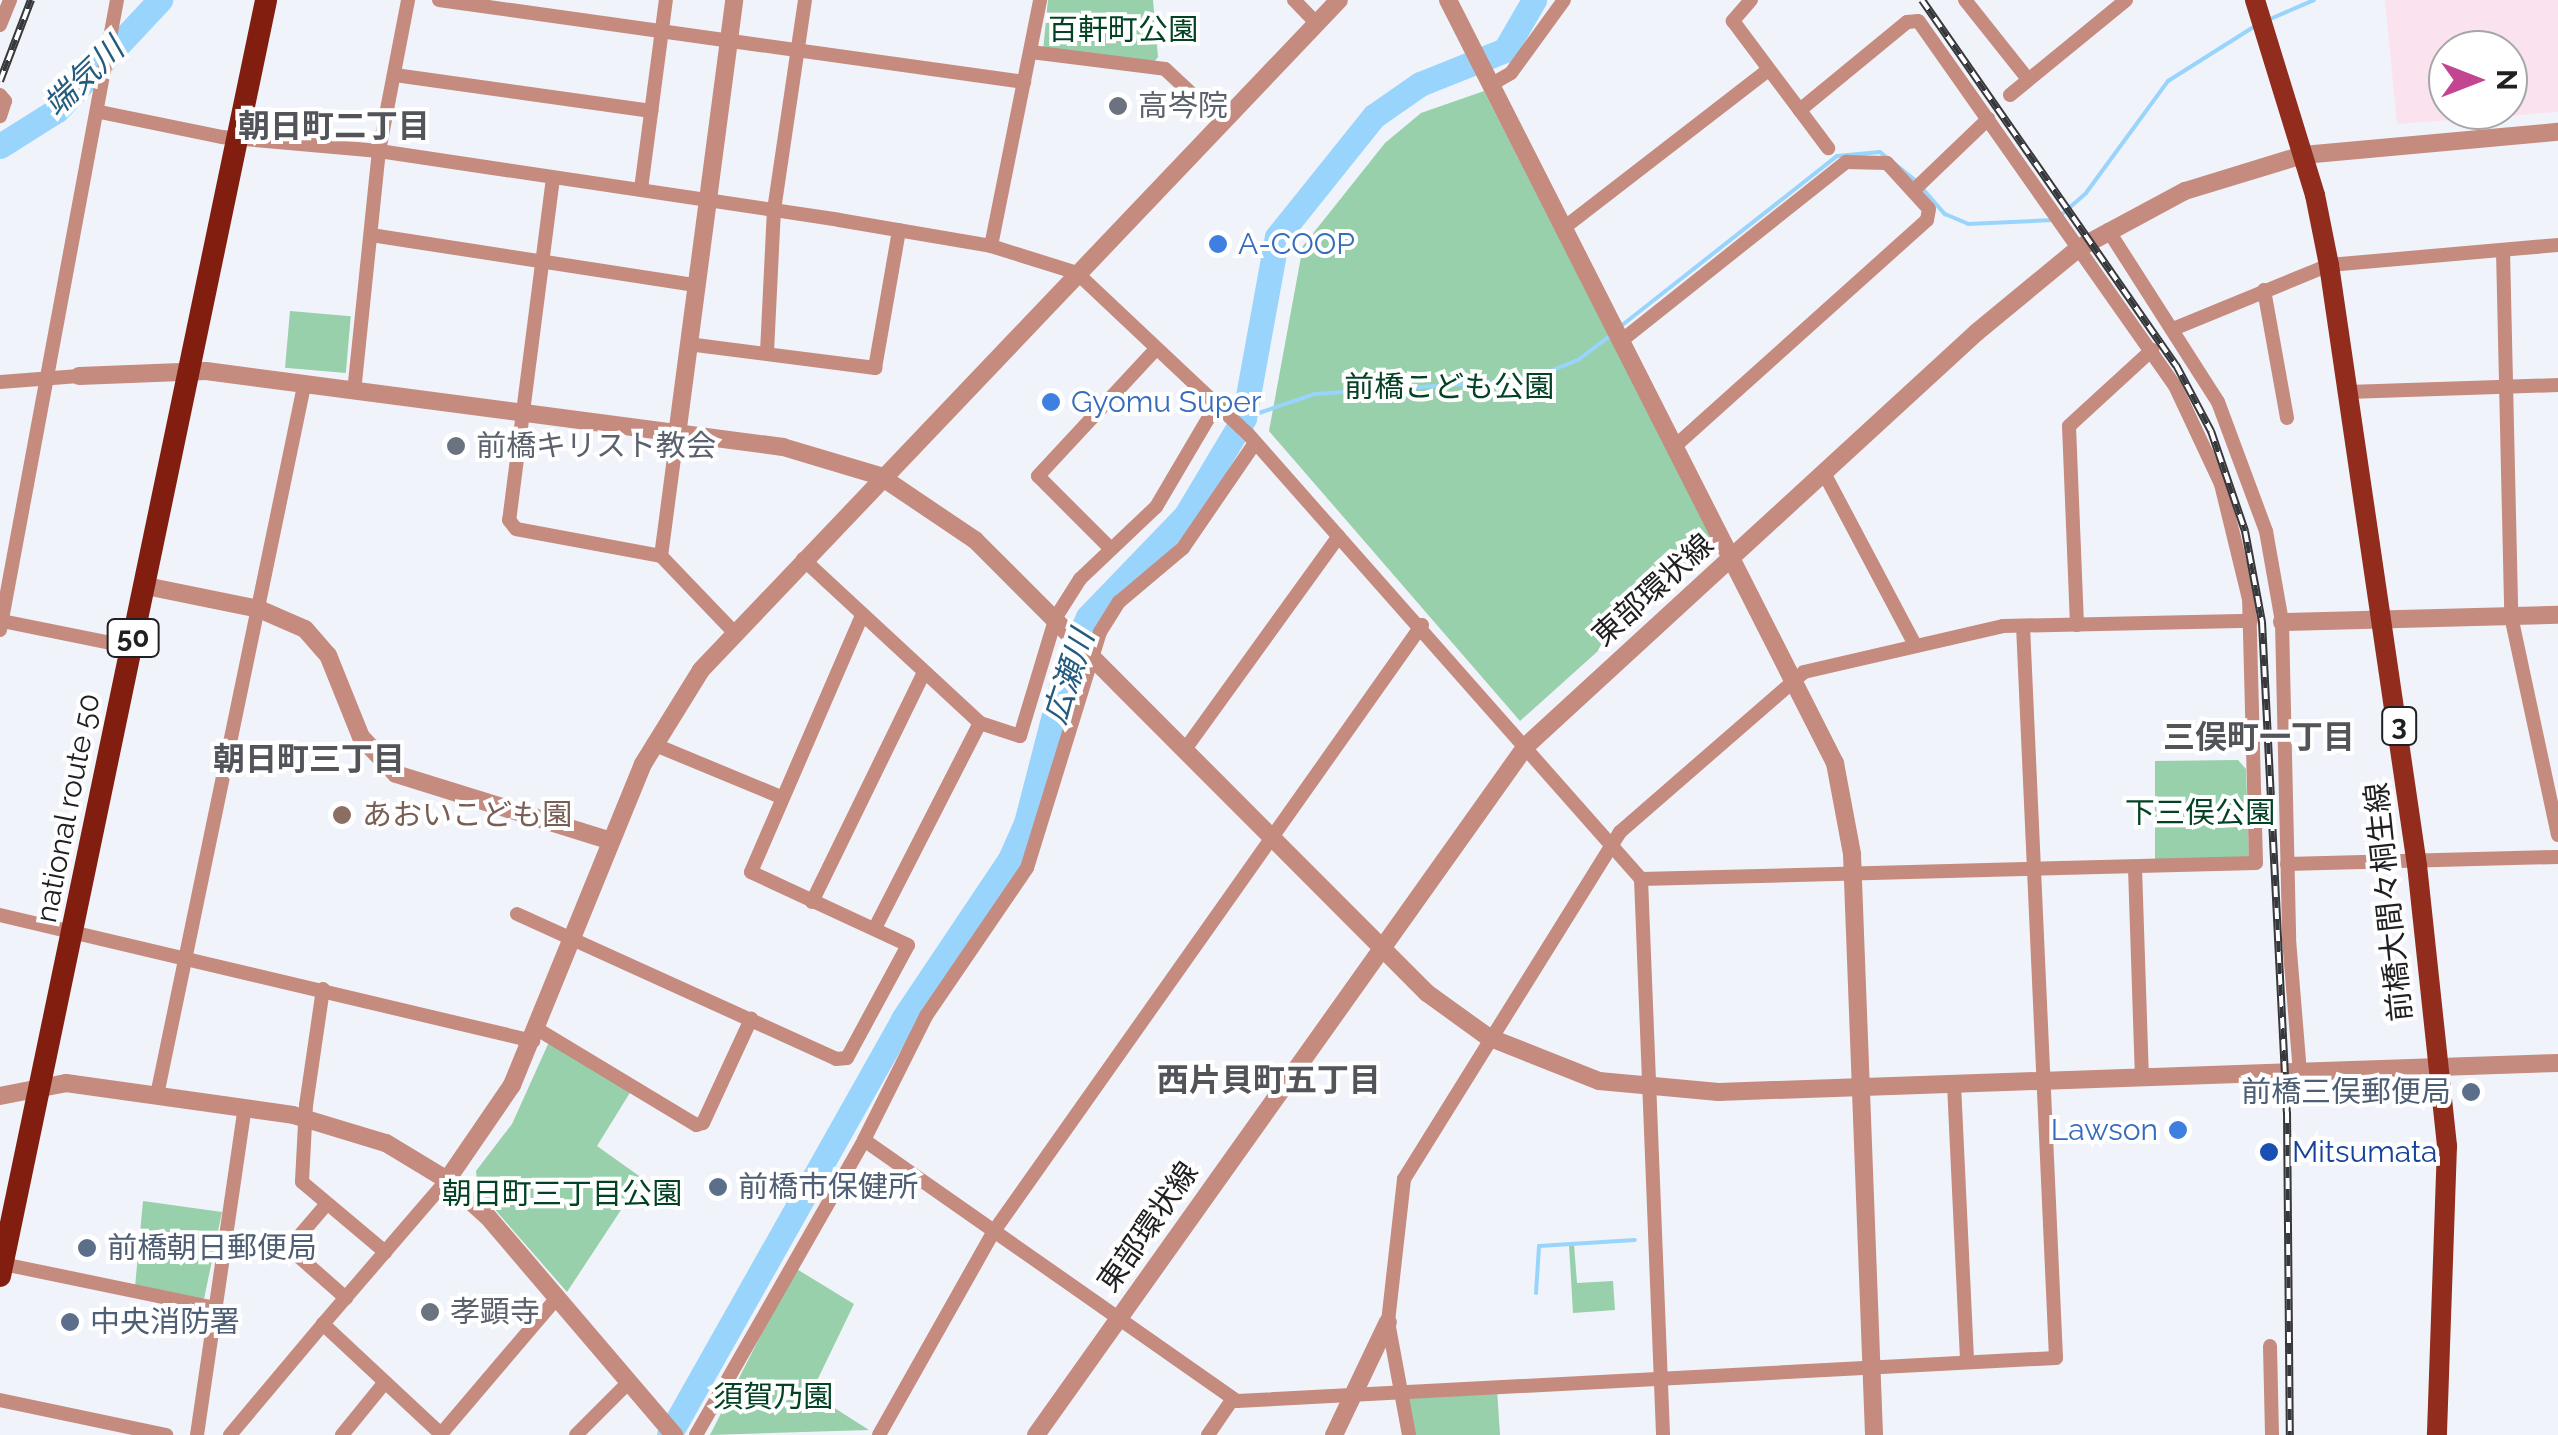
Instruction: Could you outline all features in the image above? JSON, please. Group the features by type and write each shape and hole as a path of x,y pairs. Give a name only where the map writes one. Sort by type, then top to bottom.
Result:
{"highway":[{"name":"national route 50","path":"1,1270 192,370 266,0"}],"main road":[{"name":"前橋大間々桐生線","path":"2259,15 2303,156 2328,265 2384,619 2417,864 2447,1146 2437,1435"}],"street":[{"path":"0,25 10,0"},
{"path":"116,0 110,58 1,626 131,647"},
{"path":"354,392 379,151 408,0"},
{"path":"438,0 1024,82"},
{"path":"641,189 666,0"},
{"path":"661,556 734,0"},
{"path":"768,352 774,210 805,0"},
{"path":"991,246 1040,0"},
{"path":"1294,0 1316,24"},
{"path":"230,1435 447,1180 489,1125 535,1035 610,841 653,744 733,631 1340,0"},
{"path":"1448,0 1729,558 1795,676 1840,782 1852,873 1874,1435"},
{"path":"1491,81 1511,72 1564,0"},
{"path":"1751,0 1733,21 1828,148"},
{"path":"1966,0 2027,78"},
{"path":"2010,95 2126,0"},
{"path":"1641,879 2256,864 2251,621 2221,484 2198,428 2152,350 2048,211 1988,119 1915,20 1800,110"},
{"path":"1031,52 1165,69 1222,122"},
{"path":"1564,228 1768,70"},
{"path":"395,74 651,111"},
{"path":"0,95 0,116"},
{"path":"100,112 240,136 379,151 900,230 991,246 1077,273 1251,439 1422,625 1641,879 1663,1435"},
{"path":"1920,185 1988,119"},
{"name":"東部環状線","path":"1036,1435 1381,942 1526,746 1976,332 2079,248 2185,191 2303,156 2558,132"},
{"path":"1618,334 1841,165 1862,158 1886,164 1920,185 1929,209 1927,220 1674,448"},
{"path":"553,178 509,520 516,528 661,556 733,631"},
{"path":"688,344 875,368 900,230"},
{"path":"2108,230 2173,328 2244,460 2266,531 2282,622 2287,864 2300,1072"},
{"path":"371,235 695,285"},
{"path":"2173,328 2328,265 2558,245"},
{"path":"2503,250 2511,616 2558,835"},
{"path":"2264,290 2287,418"},
{"path":"1111,549 1038,476 1156,349"},
{"path":"2077,625 2069,426 2152,350"},
{"path":"0,382 192,370 804,452 880,476 937,509 1090,649 1427,993 1488,1037 1576,1074 1652,1088 1858,1087 2558,1063"},
{"path":"2348,392 2558,385"},
{"path":"157,1095 304,386"},
{"path":"803,559 980,723 1016,737 1023,732 1080,579 1156,506 1216,405"},
{"path":"696,1435 864,1140 926,1016 1028,868 1090,649 1115,608 1182,548 1251,439"},
{"path":"1824,473 1915,645"},
{"path":"1186,748 1339,536"},
{"path":"146,586 259,608 305,629 328,655 361,737 396,774 610,841"},
{"path":"517,914 750,1019 847,1058 909,948 875,928 752,875 781,798 862,615"},
{"path":"2282,622 2558,615"},
{"path":"1410,1435 1388,1322 1404,1179 1612,841 1795,676 1915,645 2024,626 2251,621"},
{"path":"879,1435 994,1231 1422,625"},
{"path":"864,1140 1232,1400 2056,1358 2024,626"},
{"path":"812,902 924,672"},
{"path":"875,928 980,723"},
{"path":"653,744 781,798"},
{"path":"2287,864 2558,858"},
{"path":"2135,868 2142,1077"},
{"path":"0,915 535,1035 696,1125 703,1123 750,1019"},
{"path":"324,989 302,1182 325,1206 385,1252"},
{"path":"0,1096 42,1083 157,1095 307,1118 386,1143 447,1180 522,1253 626,1385 668,1430"},
{"path":"1954,1084 1966,1362"},
{"path":"197,1435 245,1107"},
{"path":"325,1206 289,1248 346,1298"},
{"path":"1,1270 215,1308"},
{"path":"324,1324 442,1434 556,1299"},
{"path":"1334,1435 1388,1322"},
{"path":"2270,1346 2272,1435"},
{"path":"342,1435 385,1382"},
{"path":"576,1435 626,1385"},
{"path":"0,1400 166,1435"},
{"path":"1208,1435 1232,1400"}],"shaded area":[{"path":"2385,0 2558,0 2558,112 2528,114 2528,30 2428,30 2428,122 2397,124"}],"green space":[{"name":"百軒町公園","path":"1048,0 1153,0 1158,57 1152,64 1043,51"},
{"name":"前橋こども公園","path":"1484,91 1711,535 1707,553 1520,721 1269,431 1303,246 1385,143 1421,113"},
{"path":"290,311 351,316 346,373 285,368"},
{"name":"下三俣公園","path":"2238,760 2246,769 2249,858 2155,861 2155,761"},
{"name":"朝日町三丁目公園","path":"549,1042 631,1091 597,1146 642,1178 567,1292 478,1190 476,1171 512,1124"},
{"path":"143,1201 222,1212 204,1299 135,1287"},
{"path":"1574,1244 1577,1283 1613,1281 1615,1310 1573,1313 1569,1245"},
{"name":"須賀乃園","path":"795,1268 854,1304 811,1393 869,1430 710,1435"},
{"path":"1497,1389 1500,1435 1407,1435 1400,1394"}],"waterway":[{"name":"端気川","path":"0,146 57,110 160,0"},
{"name":"広瀬川","path":"669,1435 903,1019 1010,859 1026,823 1069,657 1088,617 1186,515 1244,418 1277,237 1374,116 1420,84 1505,50 1534,0"},
{"path":"2268,20 2314,0"},
{"path":"2061,215 2086,193 2168,81 2255,26"},
{"path":"1621,326 1837,156 1880,152 1916,181"},
{"path":"1922,188 1945,214 1968,224 2053,220"},
{"path":"1244,418 1315,394 1527,380 1578,360 1610,336"},
{"path":"1536,1293 1539,1246 1635,1240"}],"railway":[{"path":"0,81 31,0"},
{"path":"1922,0 2176,365 2211,431 2245,531 2262,622 2287,1112 2290,1435"}],"place":[{"name":"高岑院","path":"1118,106"},
{"name":"A-COOP","path":"1218,244"},
{"name":"Gyomu Super","path":"1051,402"},
{"name":"前橋キリスト教会","path":"456,446"},
{"name":"あおいこども園","path":"342,815"},
{"name":"前橋三俣郵便局","path":"2471,1092"},
{"name":"Lawson","path":"2178,1130"},
{"name":"Mitsumata","path":"2269,1152"},
{"name":"前橋市保健所","path":"718,1187"},
{"name":"前橋朝日郵便局","path":"87,1248"},
{"name":"孝顕寺","path":"430,1312"},
{"name":"中央消防署","path":"70,1322"}],"district":[{"name":"朝日町二丁目","path":"334,126"},
{"name":"三俣町一丁目","path":"2259,737"},
{"name":"朝日町三丁目","path":"309,759"},
{"name":"西片貝町五丁目","path":"1269,1080"}]}
